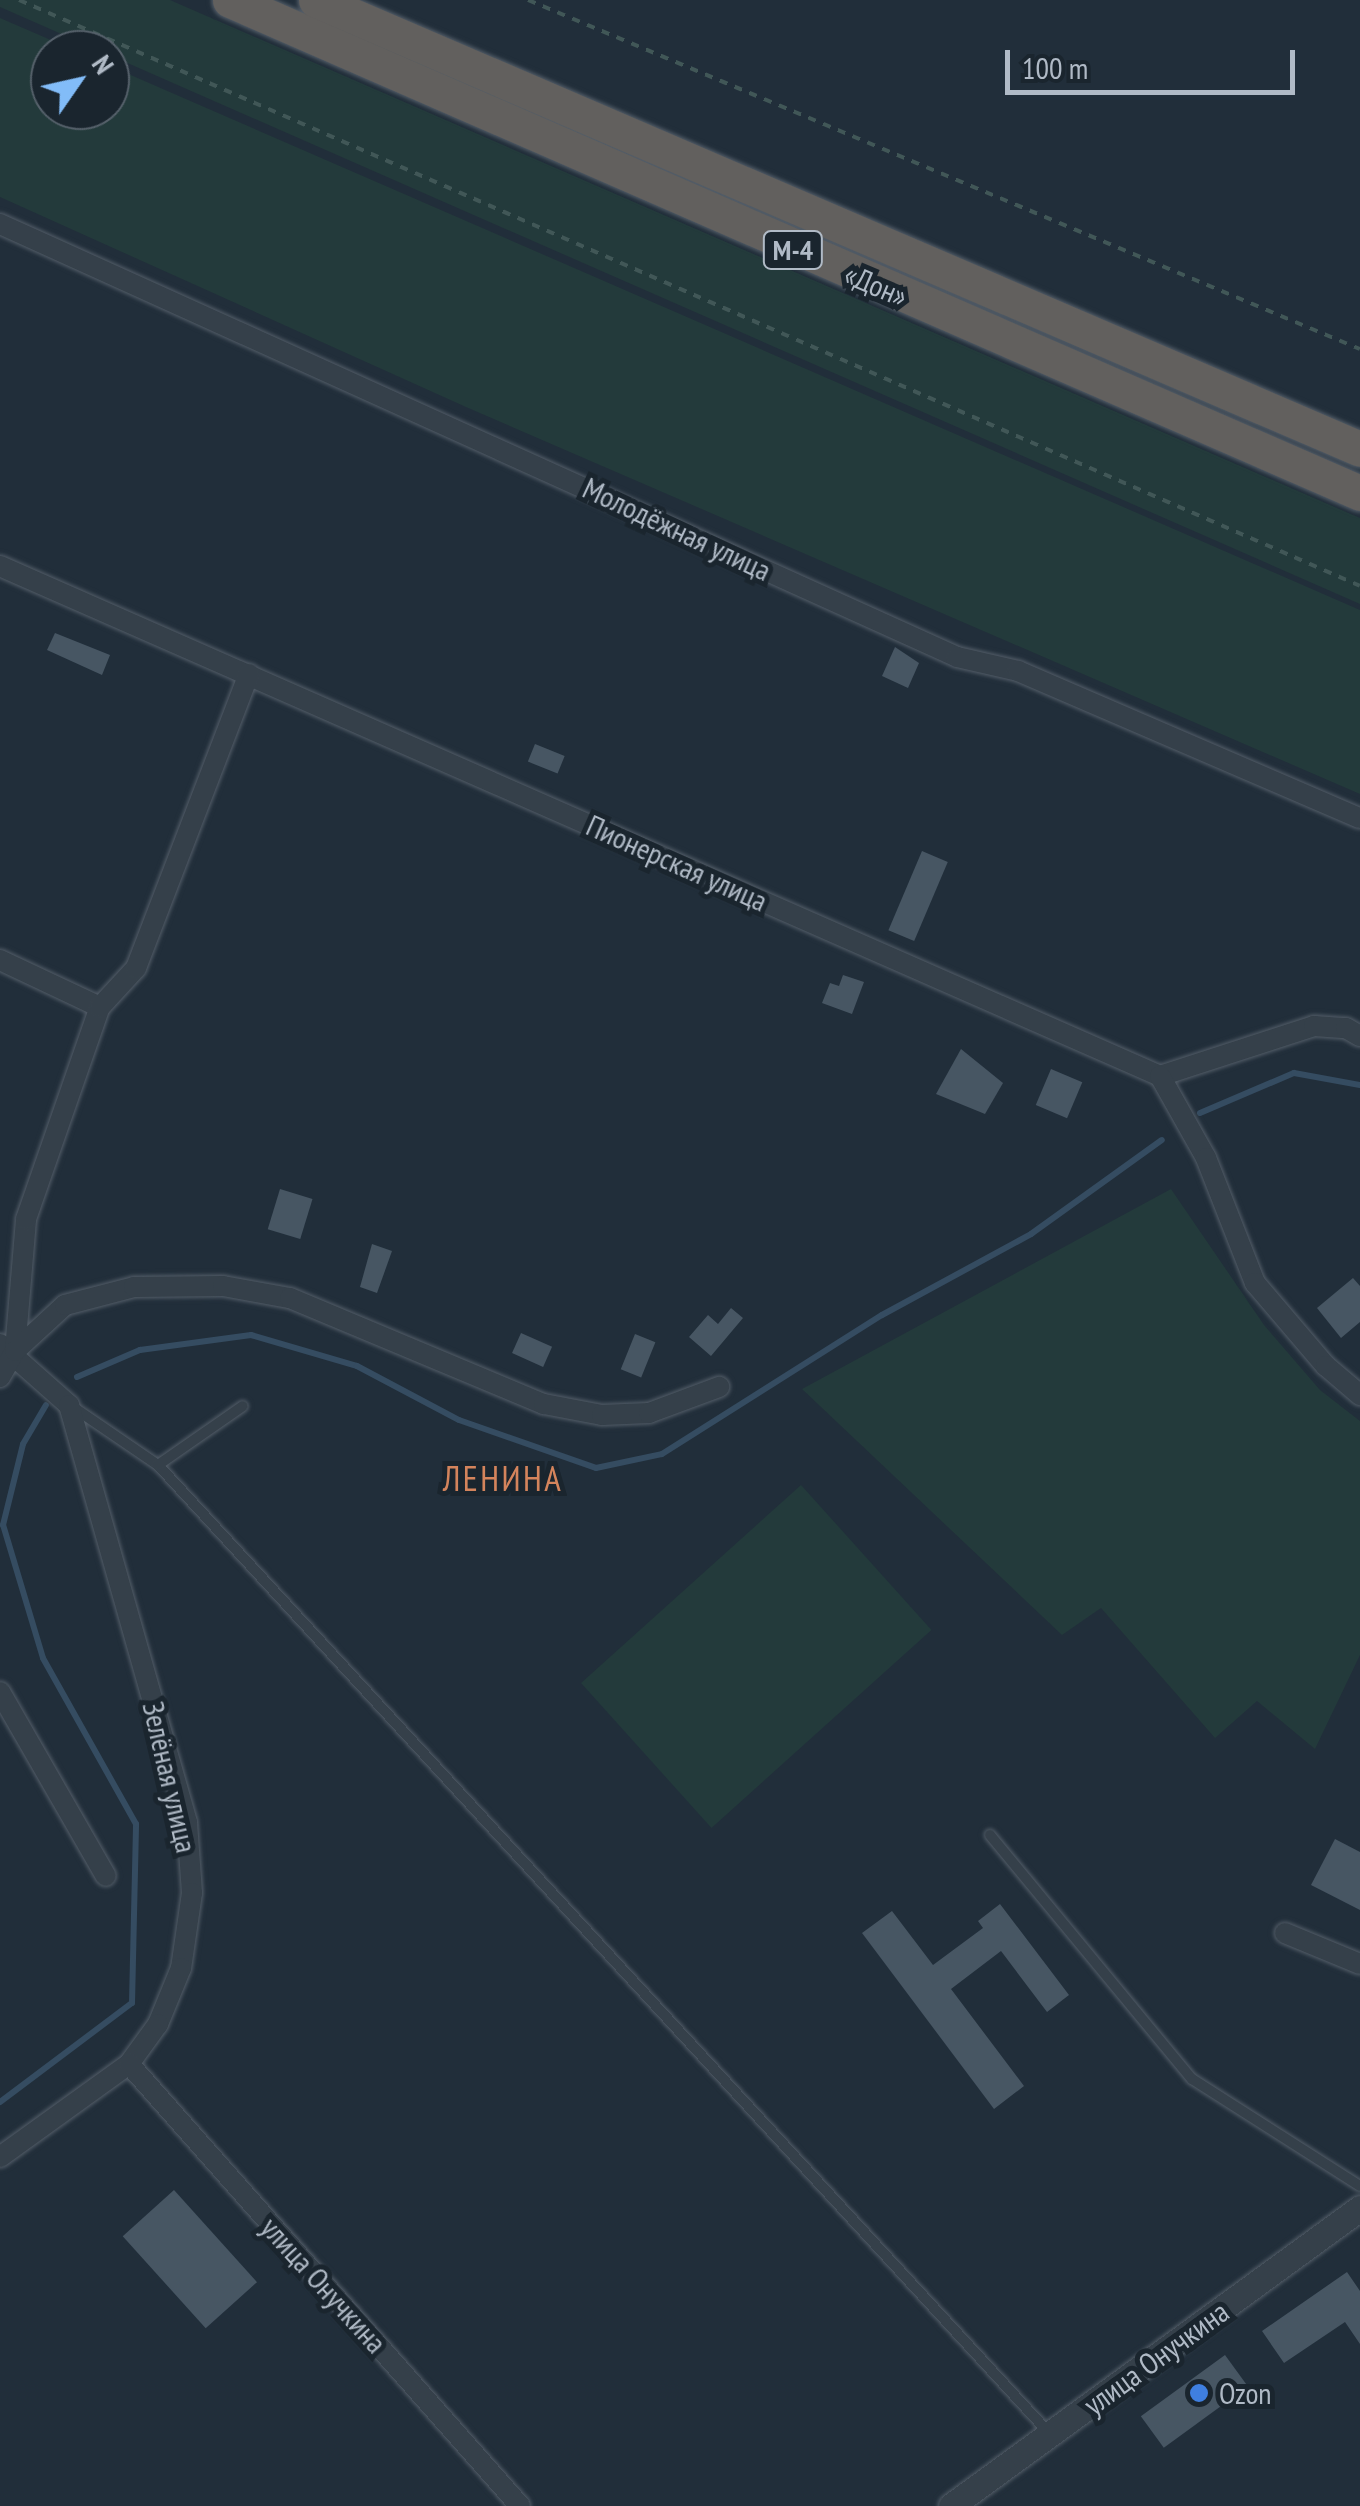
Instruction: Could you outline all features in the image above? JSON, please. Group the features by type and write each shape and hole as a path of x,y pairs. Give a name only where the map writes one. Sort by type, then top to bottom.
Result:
{"highway":[{"name":"«Дон»","path":"230,0 1360,492"},
{"name":"«Дон»","path":"316,0 1360,449"}],"street":[{"name":"Молодёжная улица","path":"0,224 957,657 1018,672 1360,818"},
{"name":"Пионерская улица","path":"0,566 1160,1076"},
{"path":"0,1377 8,1347 26,1219 100,1007 136,968 249,674"},
{"path":"0,960 100,1007"},
{"path":"1360,1036 1346,1028 1314,1026 1160,1076 1206,1158 1255,1284 1326,1366 1360,1395"},
{"path":"8,1347 65,1305 134,1287 223,1286 290,1298 563,1408 602,1415 648,1413 720,1387"},
{"name":"Зелёная улица","path":"0,2156 128,2064 158,2024 181,1968 192,1893 187,1823 70,1405 8,1347"},
{"path":"0,1692 106,1876"},
{"path":"1286,1934 1360,1964"},
{"name":"улица Онучкина","path":"128,2064 520,2506"},
{"name":"улица Онучкина","path":"951,2506 1360,2208"}],"lane":[{"path":"70,1405 158,1465 1051,2434"},
{"path":"158,1465 243,1406"},
{"path":"990,1835 1192,2079 1360,2186"}],"path":[{"path":"19,0 1360,586"},
{"path":"528,0 1360,349"}],"green space":[{"path":"0,0 170,0 1360,518 1360,604 130,64 130,30 52,30 0,7"},
{"path":"0,18 30,31 30,130 130,130 130,75 1360,610 1360,794 466,407 0,197"},
{"path":"1171,1189 1264,1325 1320,1390 1360,1421 1360,1655 1315,1749 1257,1701 1215,1738 1101,1608 1062,1635 802,1389"},
{"path":"801,1485 931,1630 712,1828 581,1683"}],"building":[{"path":"55,633 110,655 102,675 47,650"},
{"path":"895,647 919,663 908,688 882,676"},
{"path":"535,744 565,756 558,774 528,762"},
{"path":"922,851 948,862 914,941 888,930"},
{"path":"843,975 864,982 852,1014 822,1003 830,983 839,986"},
{"path":"961,1049 1003,1083 985,1114 936,1094"},
{"path":"1051,1069 1082,1082 1067,1118 1036,1105"},
{"path":"280,1189 313,1199 300,1239 268,1229"},
{"path":"372,1244 392,1251 377,1293 360,1287"},
{"path":"1353,1278 1360,1286 1360,1322 1341,1338 1317,1308"},
{"path":"731,1308 743,1318 711,1356 689,1337 708,1315 718,1324"},
{"path":"521,1333 552,1347 543,1367 512,1353"},
{"path":"635,1334 655,1342 641,1377 621,1369"},
{"path":"1335,1839 1360,1852 1360,1910 1311,1885"},
{"path":"1000,1904 1069,1995 1047,2012 1001,1951 951,1989 1024,2086 994,2109 862,1933 892,1911 933,1965 983,1928 978,1921"},
{"path":"174,2190 257,2282 206,2328 123,2236"},
{"path":"1347,2272 1360,2291 1360,2344 1345,2322 1284,2363 1262,2331"},
{"path":"1225,2355 1248,2387 1164,2448 1141,2416"}],"waterway":[{"path":"1200,1113 1294,1073 1360,1085"},
{"path":"77,1377 140,1350 251,1335 357,1366 459,1420 596,1468 662,1454 882,1315 1031,1234 1162,1140"},
{"path":"0,2102 132,2003 136,1824 43,1658 3,1525 23,1444 46,1405"}],"place":[{"name":"Ozon","path":"1199,2393"}],"district":[{"name":"ЛЕНИНА","path":"503,1478"}]}
